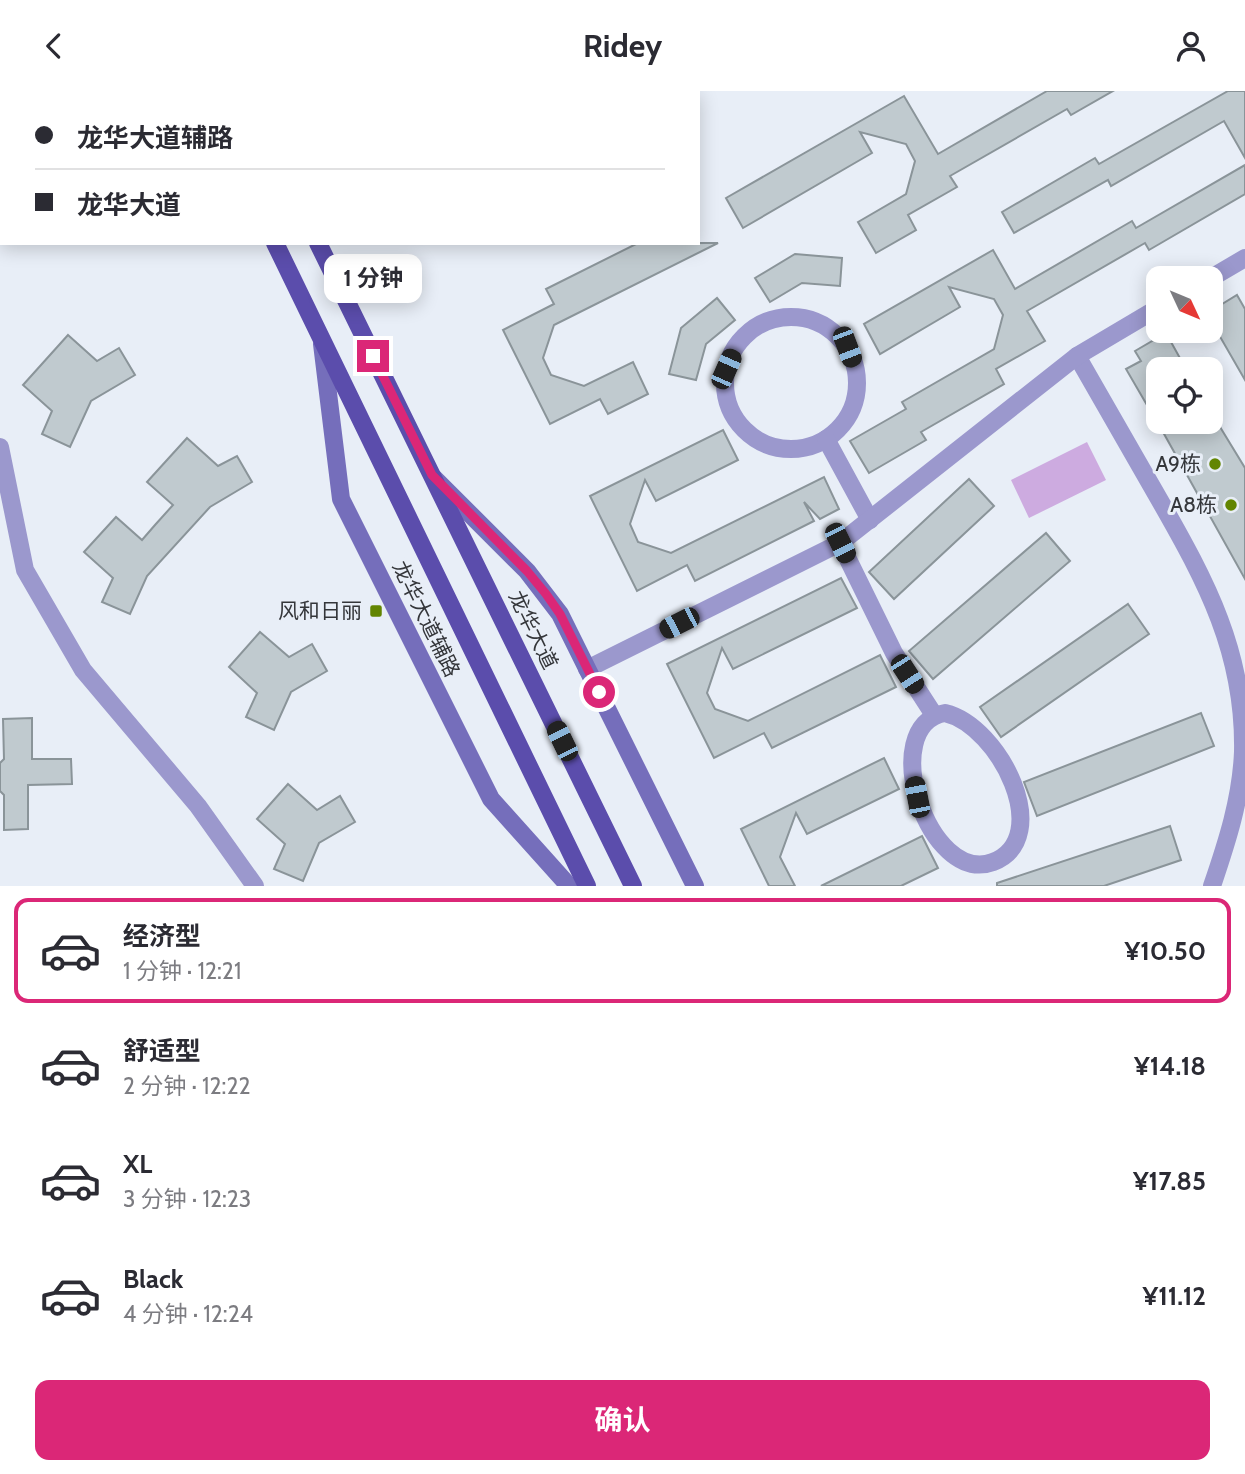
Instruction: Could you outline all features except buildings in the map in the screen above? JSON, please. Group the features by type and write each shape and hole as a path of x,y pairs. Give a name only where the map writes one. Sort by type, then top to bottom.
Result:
{"main road":[{"path":"301,91 359,91"},
{"path":"276,245 587,886"},
{"name":"龙华大道","path":"319,245 633,886"},
{"path":"331,245 339,285"},
{"name":"龙华大道辅路","path":"321,338 341,499 491,799 569,886"},
{"path":"432,475 527,571 560,614 695,886"}],"street":[{"path":"1223,271 1244,260"},
{"path":"587,669 840,543 1077,356 1146,315"},
{"path":"779,318 806,318 829,328 847,347 856,371 856,397 845,421 827,439 802,448 776,448 753,437 735,419 726,395 726,369 737,345 755,327 779,318"},
{"path":"1077,356 1206,581 1225,626 1235,663 1243,721 1242,770 1229,837 1212,886"},
{"path":"827,439 870,520"},
{"path":"0,447 25,569 83,670 198,806 255,886"},
{"path":"840,543 894,653 934,715"},
{"path":"945,713 957,716 971,725 995,747 1011,776 1018,807 1016,840 1008,853 994,862 979,865 964,862 939,841 922,813 914,781 914,748 924,722 934,715 945,713"}],"shaded area":[{"path":"1087,442 1106,480 1029,518 1011,480"}],"place":[{"name":"A9栋","path":"1215,464"},
{"name":"A8栋","path":"1231,505"},
{"name":"风和日丽","path":"376,611"}],"route":[{"path":"373,356 432,475 527,571 546,594 560,614 599,692"}]}
